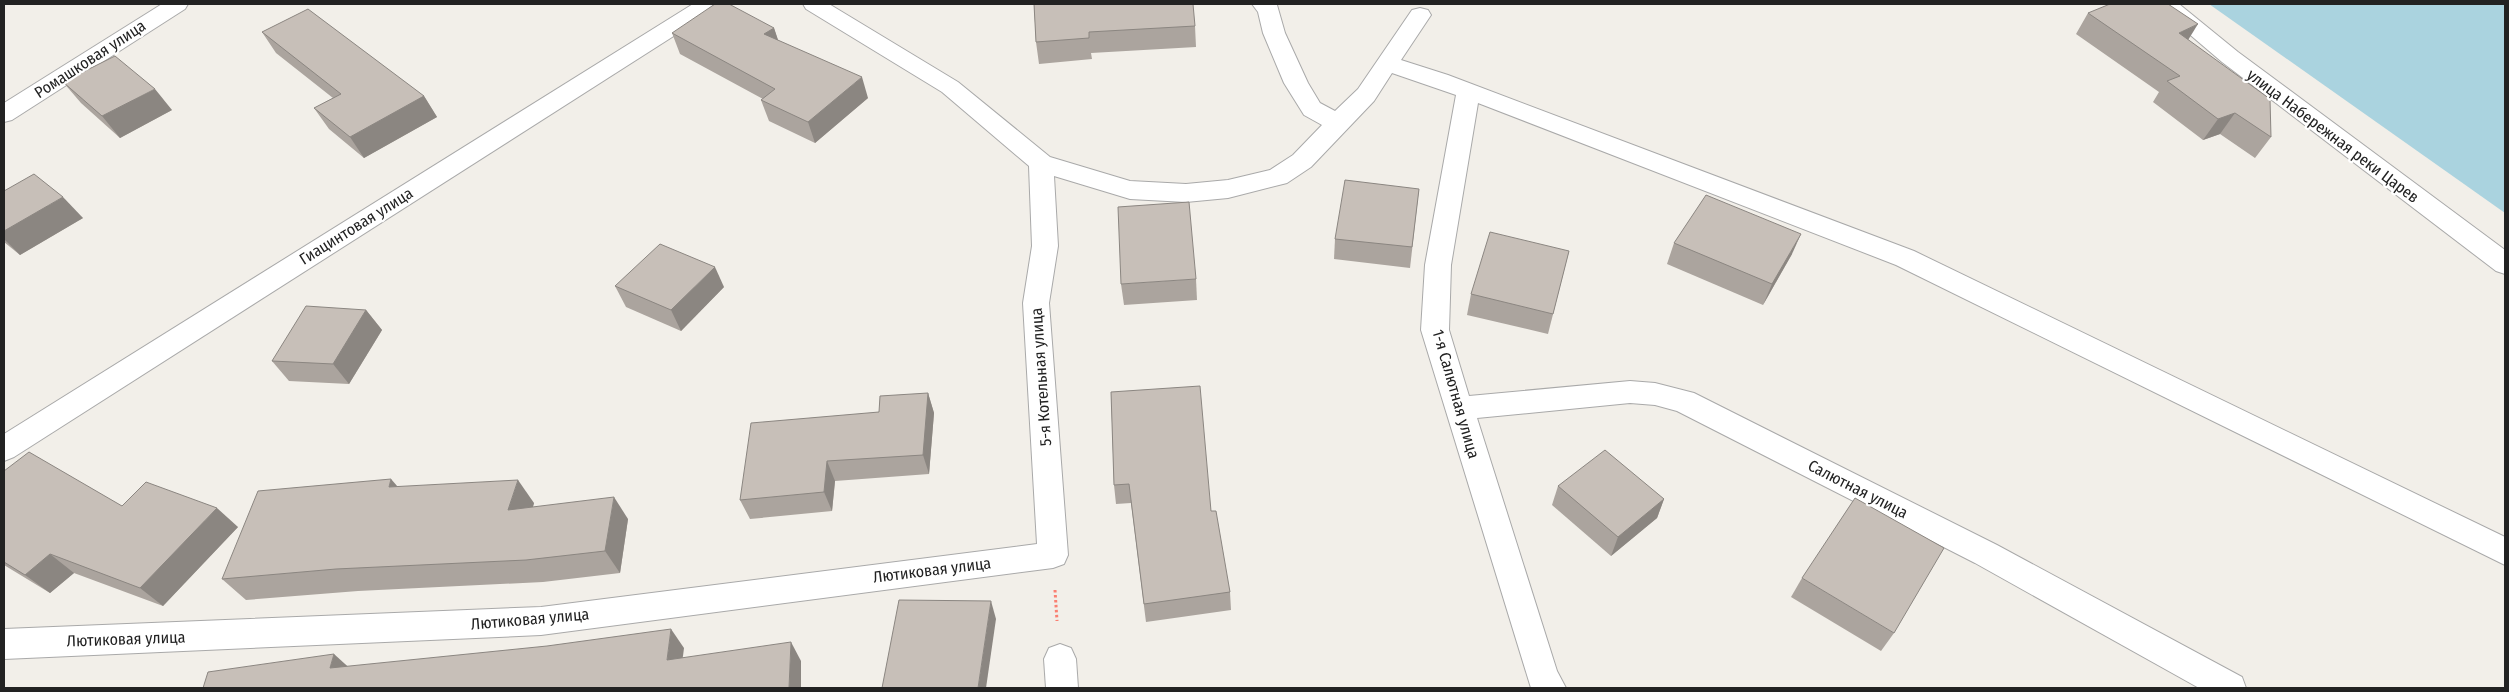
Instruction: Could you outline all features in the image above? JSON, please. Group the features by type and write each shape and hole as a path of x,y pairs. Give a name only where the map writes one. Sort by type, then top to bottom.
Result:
{"street":[{"name":"Ромашковая улица","path":"4,114 177,4"},
{"name":"Гиацинтовая улица","path":"4,448 708,4"},
{"path":"814,4 950,86 1041,162 1130,190 1186,193 1228,189 1278,177 1302,161 1366,95 1420,15"},
{"path":"1263,4 1269,10 1274,33 1312,109 1337,123"},
{"name":"улица Набережная реки Царев","path":"2165,4 2230,57 2505,264"},
{"path":"1387,64 1440,80 1904,258 2505,552"},
{"name":"1-я Салютная улица","path":"1468,91 1438,265 1435,330 1543,678 1550,688"},
{"name":"5-я Котельная улица","path":"1041,162 1045,246 1036,303 1053,555"},
{"name":"Салютная улица","path":"1459,408 1630,392 1654,394 1684,400 1986,554 2230,688"},
{"name":"Лютиковая улица","path":"4,644 541,621 1053,555"}],"path":[{"path":"1053,555 1061,673"}],"water":[{"path":"2209,4 2505,4 2505,213"}],"building":[{"path":"715,4 729,4 774,28 764,34 862,77 808,122 761,100 775,89 672,33"},
{"path":"1034,4 1193,4 1195,26 1089,32 1089,38 1036,42"},
{"path":"2110,4 2168,4 2198,24 2179,33 2270,99 2271,137 2235,113 2218,119 2167,81 2180,76 2088,13"},
{"path":"308,9 424,96 350,137 314,108 341,94 262,32"},
{"path":"115,56 155,89 102,116 63,82"},
{"path":"34,174 63,197 4,231 4,191"},
{"path":"1345,180 1419,189 1412,247 1335,239"},
{"path":"1706,195 1801,234 1772,284 1674,243"},
{"path":"1189,202 1196,279 1121,284 1118,207"},
{"path":"1490,232 1569,251 1553,314 1471,294"},
{"path":"660,244 715,267 671,310 615,286"},
{"path":"306,306 366,310 333,364 272,361"},
{"path":"1200,386 1211,511 1216,511 1230,592 1144,604 1129,484 1114,485 1111,392"},
{"path":"928,393 923,455 827,461 824,492 740,500 751,423 879,412 880,396"},
{"path":"1605,450 1664,499 1618,537 1558,486"},
{"path":"29,452 122,506 146,482 217,508 140,588 50,554 25,575 4,562 4,471"},
{"path":"391,479 389,487 518,480 508,510 614,497 605,551 526,560 336,569 222,579 258,491"},
{"path":"1855,498 1944,548 1894,633 1802,578"},
{"path":"899,600 991,601 978,688 882,688"},
{"path":"671,629 667,660 791,642 789,688 203,688 208,672 334,654 330,668 547,646"}]}
